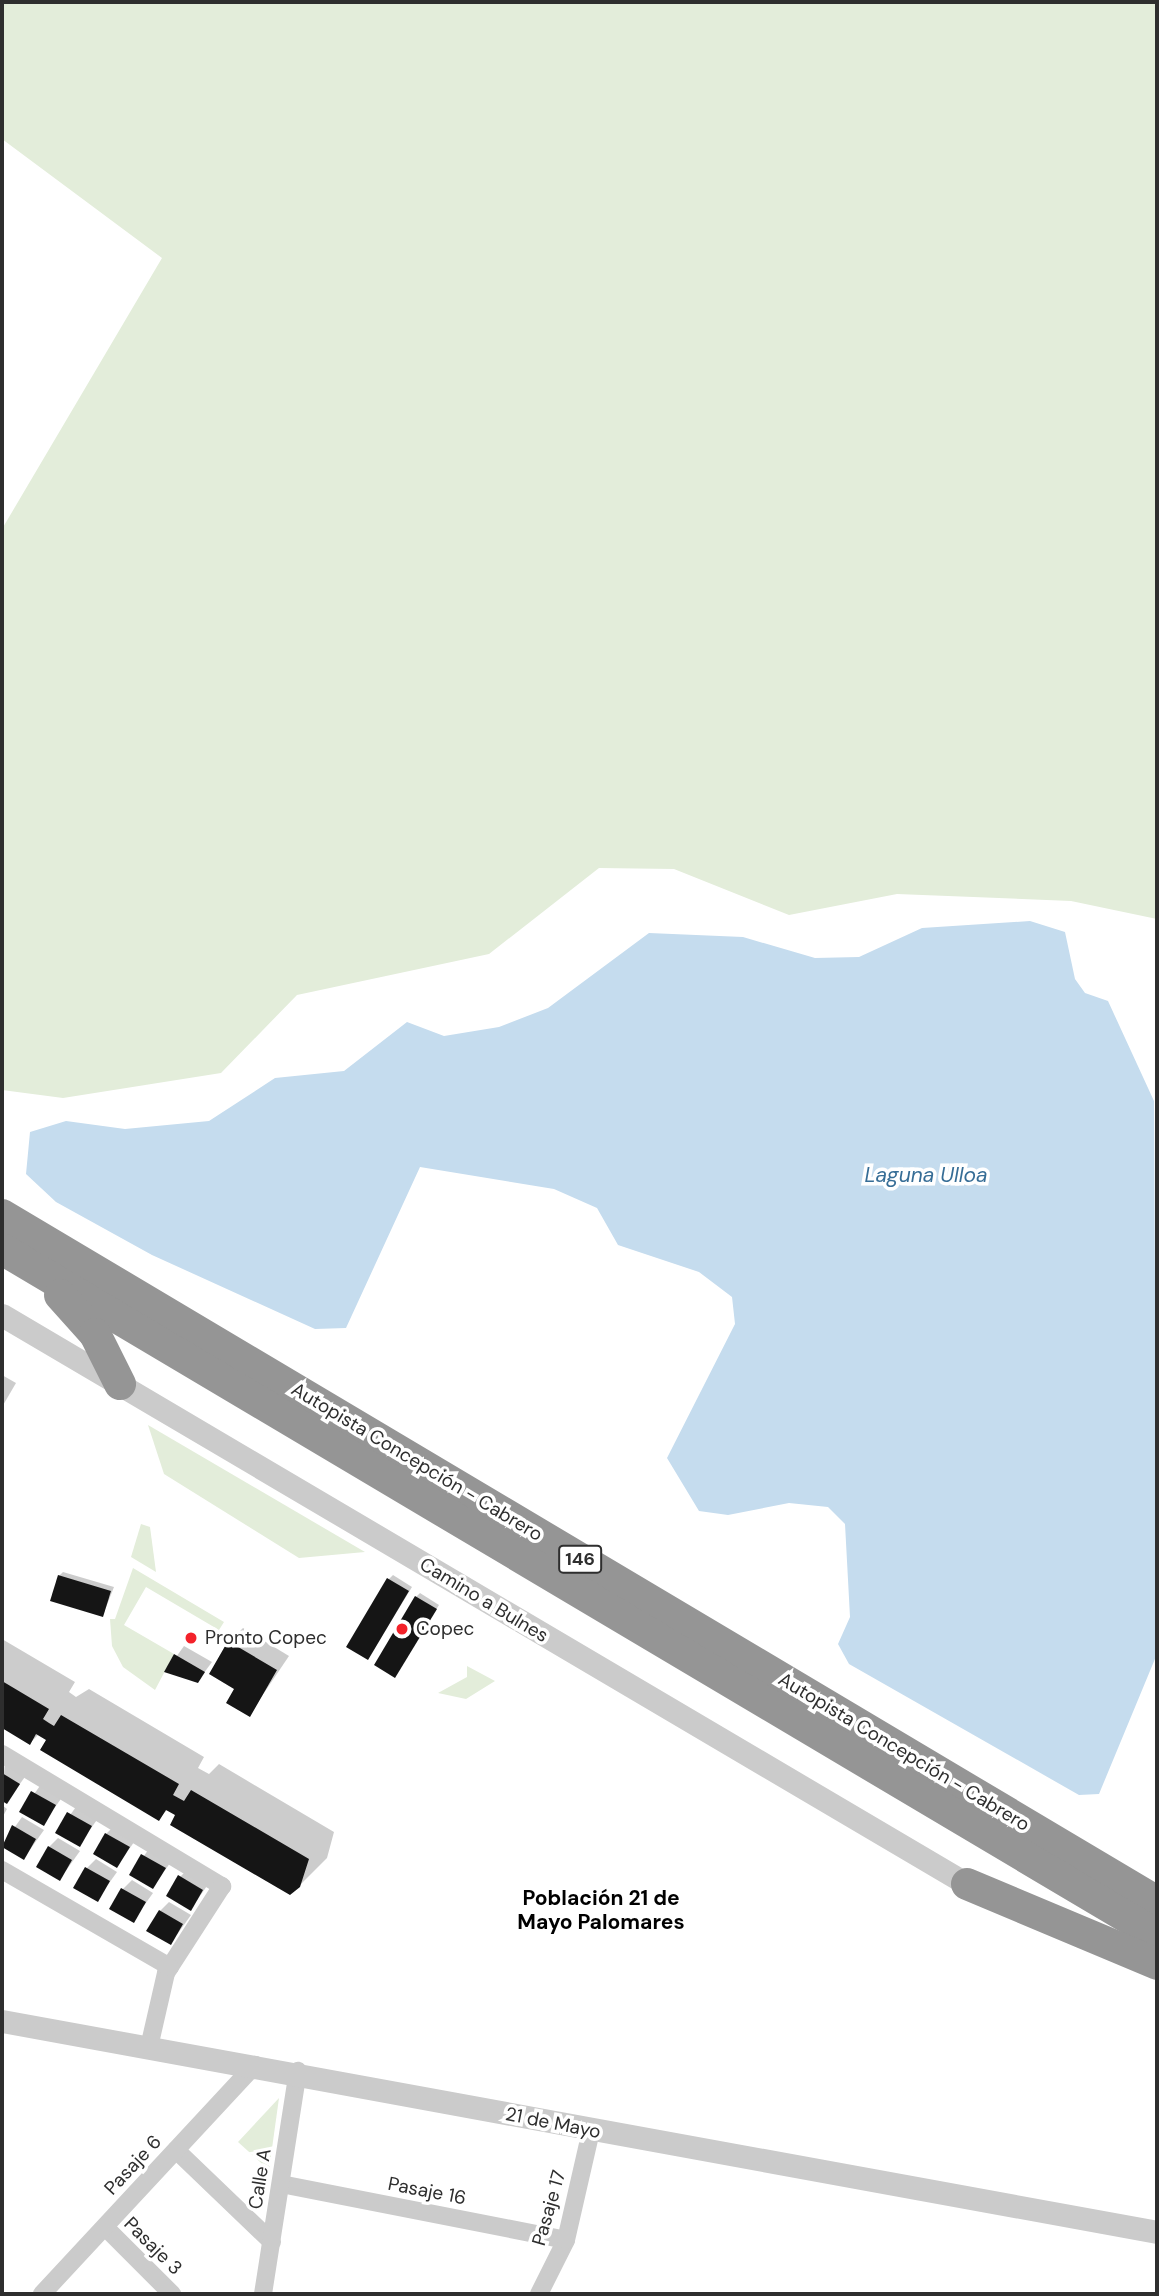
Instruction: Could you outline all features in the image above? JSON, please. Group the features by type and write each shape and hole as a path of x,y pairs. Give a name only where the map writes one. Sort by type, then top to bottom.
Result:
{"highway":[{"name":"Autopista Concepción - Cabrero","path":"2,1215 1157,1902"},
{"name":"Autopista Concepción - Cabrero","path":"2,1249 1157,1935"},
{"path":"35,1269 95,1334 120,1384"},
{"path":"967,1884 1157,1964"}],"street":[{"name":"Camino a Bulnes","path":"2,1315 967,1884"},
{"path":"2,1754 222,1886 170,1967 149,2047"},
{"path":"2,1870 170,1967"},
{"name":"21 de Mayo","path":"2,2021 298,2071 591,2130 1157,2232"},
{"name":"Pasaje 6","path":"42,2294 255,2065"},
{"name":"Calle A","path":"264,2294 298,2071"},
{"name":"Pasaje 17","path":"539,2294 565,2240 591,2130"},
{"path":"176,2150 272,2242"},
{"name":"Pasaje 16","path":"281,2184 565,2240"},
{"name":"Pasaje 3","path":"104,2227 172,2294"}],"green space":[{"path":"2,2 1157,2 1157,919 1071,901 897,894 789,915 674,869 599,868 489,954 297,995 221,1073 63,1098 2,1090 2,529 162,258 2,139"},
{"path":"148,1425 365,1552 299,1558 164,1474"},
{"path":"141,1524 150,1527 156,1572 131,1557"},
{"path":"133,1568 224,1622 219,1630 146,1587 124,1625 174,1654 155,1690 123,1667 112,1646 110,1619 115,1619"},
{"path":"467,1666 495,1681 466,1699 438,1693 467,1677"},
{"path":"279,2098 269,2170 238,2142"}],"water":[{"name":"Laguna Ulloa","path":"1030,921 1065,932 1075,979 1085,993 1108,1001 1154,1101 1157,1654 1099,1794 1079,1795 849,1664 838,1644 850,1617 845,1524 828,1507 789,1503 728,1515 699,1511 667,1458 735,1324 732,1297 699,1272 618,1245 597,1208 554,1189 420,1167 346,1328 315,1329 152,1255 56,1202 26,1174 30,1132 66,1121 125,1129 209,1121 275,1078 344,1071 407,1022 444,1036 499,1027 548,1008 649,933 743,937 815,958 859,957 922,928"}],"building":[{"path":"58,1575 111,1591 103,1617 50,1601"},
{"path":"387,1578 409,1591 368,1660 346,1647"},
{"path":"415,1596 437,1609 395,1678 374,1665"},
{"path":"228,1641 277,1670 250,1717 226,1703 234,1689 209,1674"},
{"path":"174,1654 205,1672 198,1683 164,1672"},
{"path":"2,1681 49,1709 43,1719 54,1726 61,1715 179,1784 173,1795 184,1801 191,1790 309,1859 300,1887 290,1895 170,1825 175,1815 166,1810 159,1821 40,1750 46,1740 36,1734 30,1745 2,1728"},
{"path":"2,1773 20,1784 7,1804 2,1801"},
{"path":"31,1791 56,1805 44,1826 19,1812"},
{"path":"67,1812 92,1826 80,1847 55,1833"},
{"path":"12,1825 36,1839 24,1860 2,1847"},
{"path":"105,1833 130,1847 117,1868 93,1854"},
{"path":"48,1846 72,1860 60,1881 36,1867"},
{"path":"141,1854 166,1868 153,1889 129,1875"},
{"path":"85,1867 110,1881 98,1902 73,1888"},
{"path":"178,1875 203,1890 191,1911 166,1896"},
{"path":"121,1888 146,1902 134,1923 109,1909"},
{"path":"159,1910 183,1924 171,1945 146,1931"}],"place":[{"name":"Copec","path":"402,1629"},
{"name":"Pronto Copec","path":"191,1638"}],"district":[{"name":"Población 21 de Mayo Palomares","path":"601,1910"}]}
